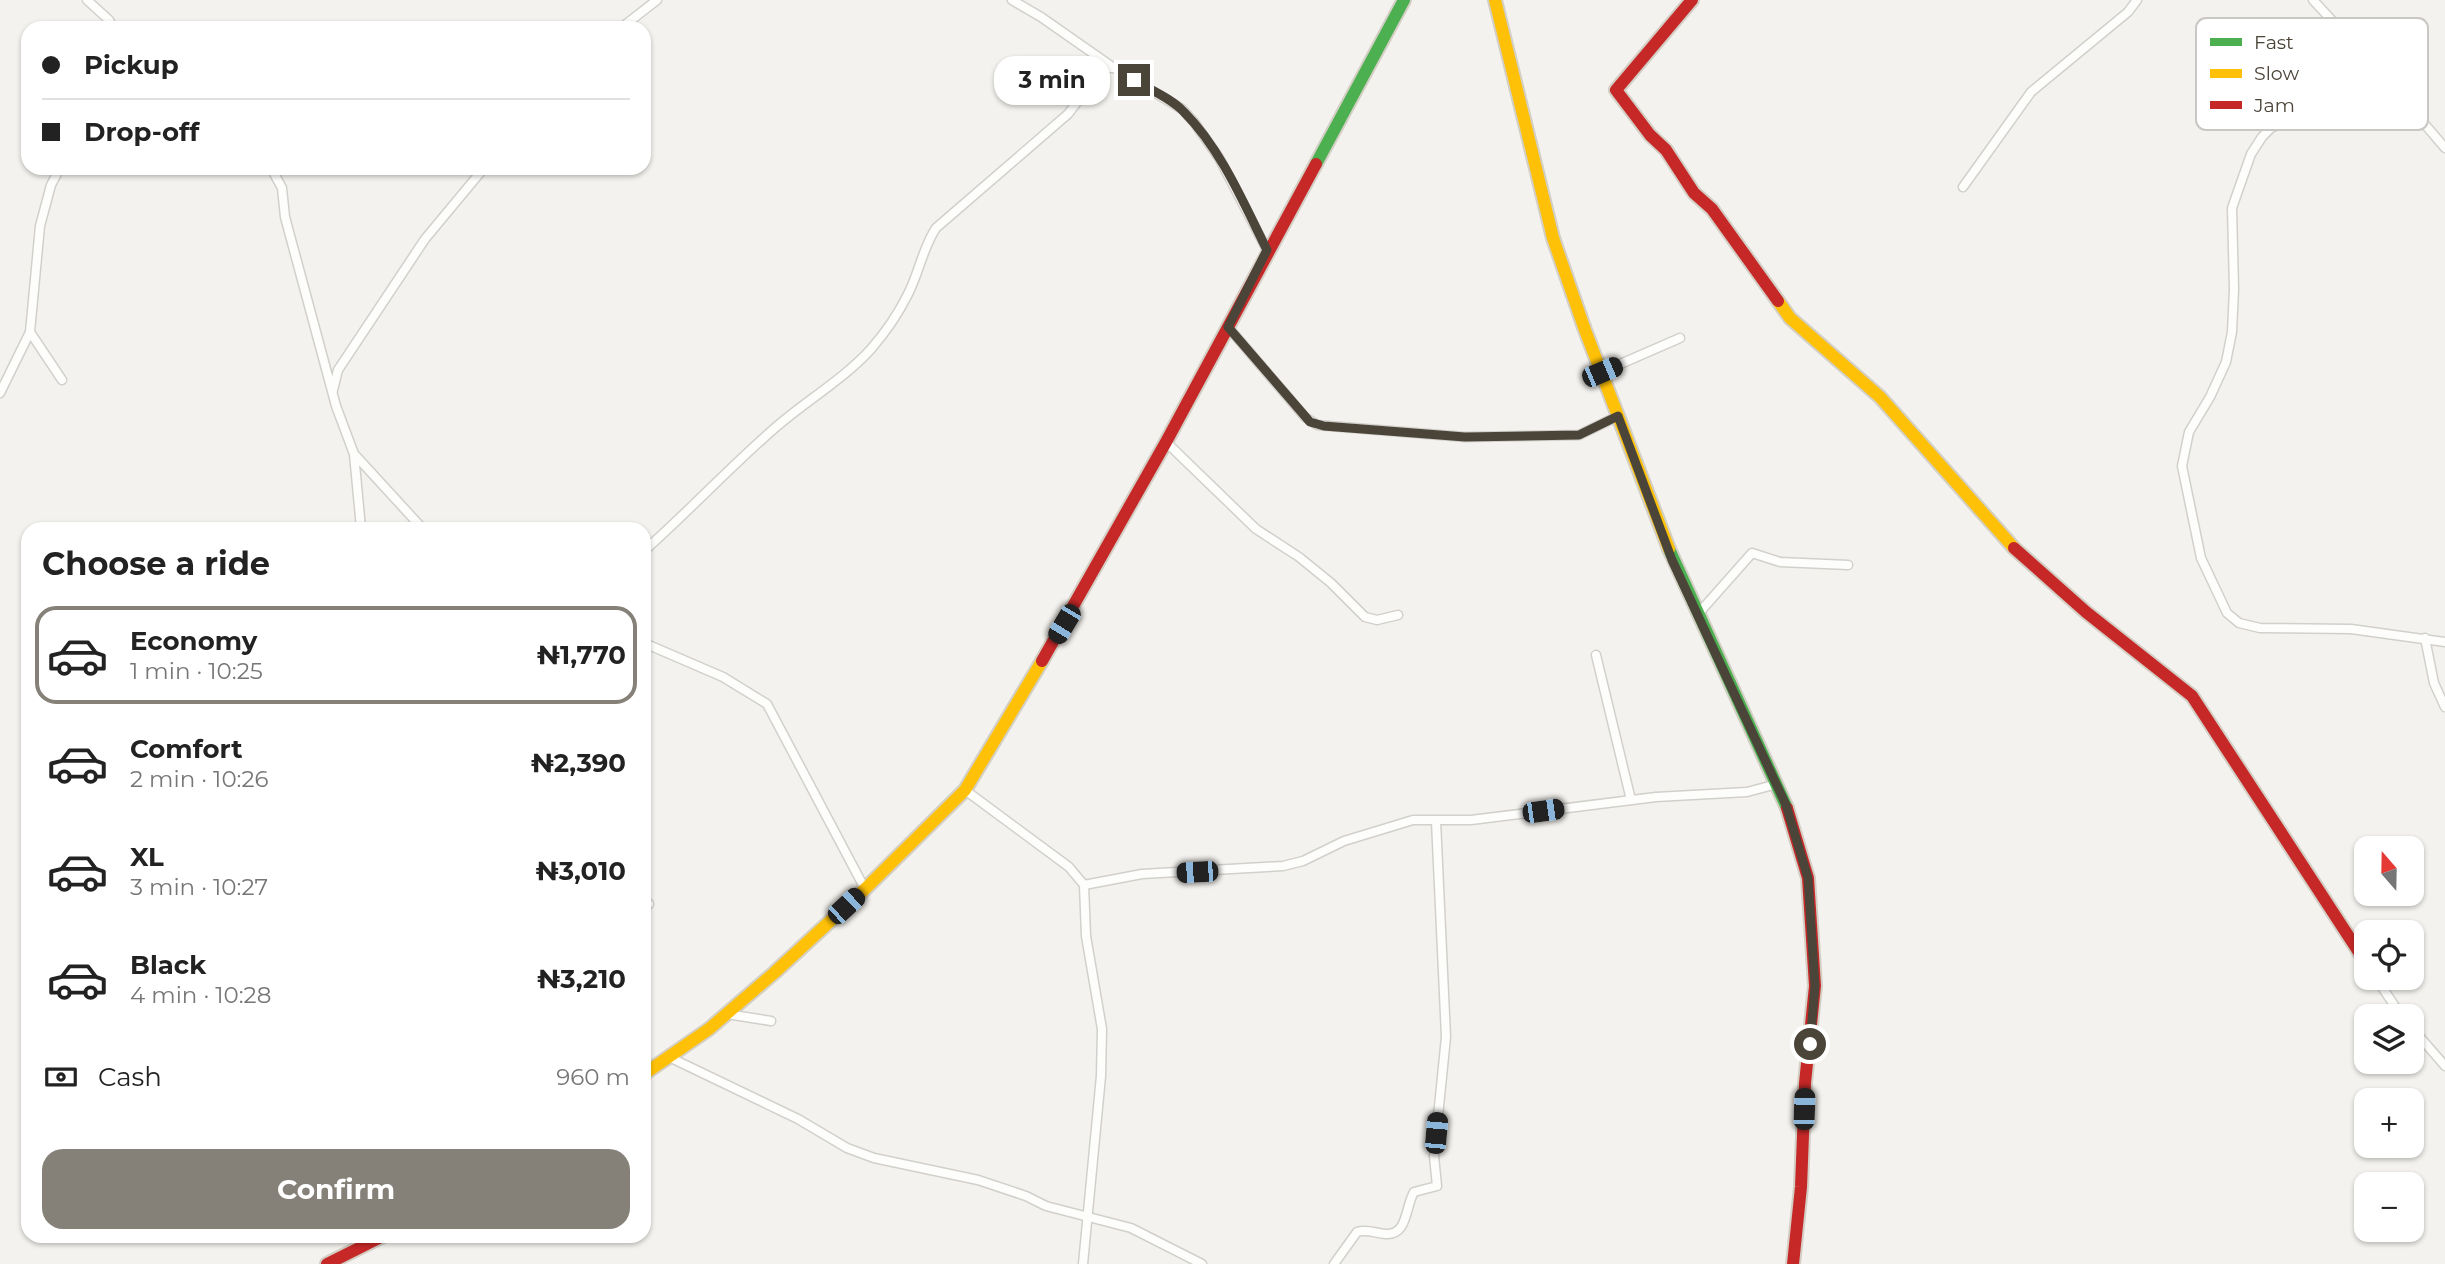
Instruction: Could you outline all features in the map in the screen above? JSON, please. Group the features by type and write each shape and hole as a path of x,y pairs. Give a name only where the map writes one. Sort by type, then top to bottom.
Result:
{"street":[{"path":"87,0 110,21"},
{"path":"630,21 657,0"},
{"path":"1012,0 1114,68 1182,109 1219,158 1267,250"},
{"path":"651,1069 727,1014 865,890 965,790 1064,624 1166,442 1404,0"},
{"path":"1495,0 1553,238 1672,560 1777,784 1808,878 1815,986 1805,1083 1801,1187 1793,1264"},
{"path":"1692,0 1616,90 1650,135 1666,150 1694,193 1712,209 1790,318 1880,397 2002,537 2086,612 2192,696 2354,945"},
{"path":"1963,187 2031,92 2128,12 2137,0"},
{"path":"2314,0 2330,18"},
{"path":"651,544 758,443 810,398 850,370 872,348 907,296 926,243 936,228 1068,114 1097,73 1103,68 1114,68"},
{"path":"2428,129 2445,149"},
{"path":"2269,130 2251,154 2232,208 2234,289 2232,332 2226,362 2210,397 2189,432 2182,466 2201,558 2227,613 2239,623 2260,628 2286,626 2351,629 2445,642"},
{"path":"0,393 30,332 40,226 56,175"},
{"path":"275,175 282,188 285,216 333,391 354,454 361,522"},
{"path":"333,391 338,370 425,239 478,175"},
{"path":"1228,327 1304,417 1317,425 1465,437 1579,435 1618,416"},
{"path":"30,332 62,380"},
{"path":"1602,372 1679,338"},
{"path":"1166,442 1256,529 1299,557 1331,583 1365,618 1377,620 1398,615"},
{"path":"354,454 416,522"},
{"path":"1698,614 1752,553 1780,562 1848,565"},
{"path":"2425,639 2434,683 2445,707"},
{"path":"651,646 723,677 767,704 865,890"},
{"path":"1596,655 1631,800"},
{"path":"1084,885 1142,874 1283,866 1303,861 1344,841 1413,820 1494,817 1631,800 1747,792 1777,784"},
{"path":"965,790 1069,867 1084,885 1086,936 1102,1029 1101,1076 1083,1264"},
{"path":"1334,1264 1357,1231 1387,1235 1396,1232 1403,1226 1414,1192 1437,1185 1434,1156 1446,1037 1436,821"},
{"path":"727,1014 771,1021"},
{"path":"2424,1042 2445,1066"},
{"path":"669,1057 799,1119 847,1148 874,1158 978,1180 1026,1196 1046,1206 1131,1228 1158,1239 1202,1264"},
{"path":"327,1264 353,1259 374,1243"}],"traffic: fast":[{"path":"1316,164 1404,0"},
{"path":"1669,549 1787,808"}],"traffic: slow":[{"path":"1495,0 1553,238 1585,330 1669,549"},
{"path":"1778,301 1790,318 1880,397 2014,548"},
{"path":"651,1069 709,1029 774,973 865,889 965,790 1042,661"}],"traffic: jam":[{"path":"1692,0 1616,90 1650,135 1666,150 1694,193 1712,209 1778,301"},
{"path":"1042,661 1166,442 1316,164"},
{"path":"2014,548 2086,612 2192,696 2354,945"},
{"path":"1787,808 1808,878 1815,986 1805,1083 1801,1187 1793,1264"},
{"path":"327,1264 369,1243"}],"route":[{"path":"1134,80 1182,109 1194,122 1219,158 1241,199 1267,250 1228,327 1310,422 1324,426 1465,437 1579,435 1618,416 1672,560 1786,805 1808,878 1815,986 1810,1044"}]}
